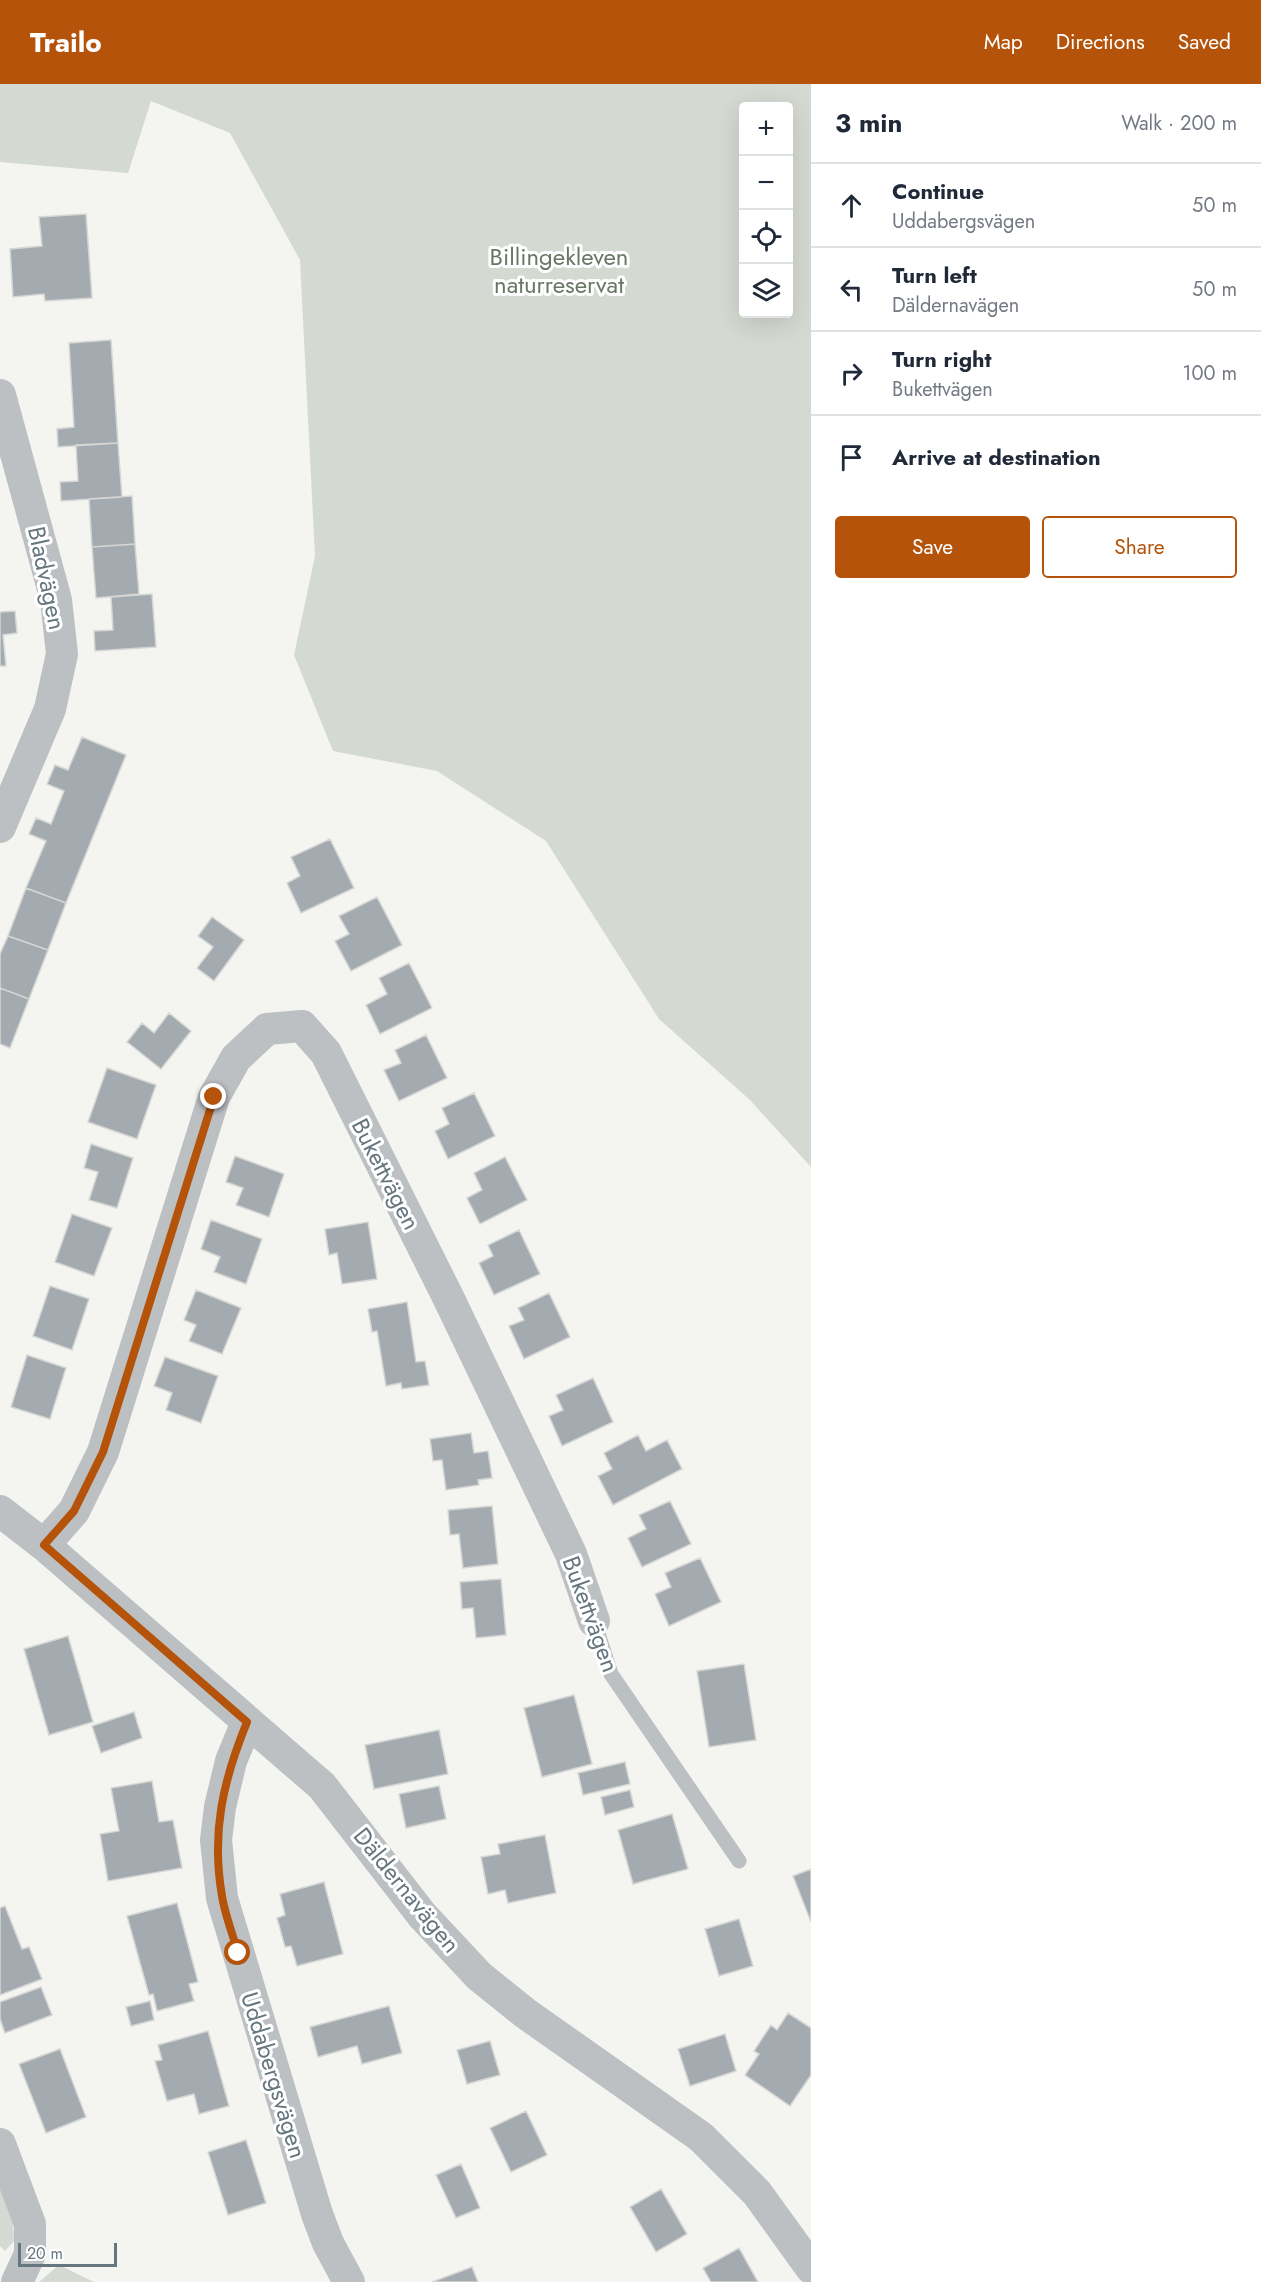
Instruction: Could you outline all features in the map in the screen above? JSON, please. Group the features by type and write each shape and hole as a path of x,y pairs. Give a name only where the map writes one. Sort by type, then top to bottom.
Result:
{"street":[{"name":"Bladvägen","path":"0,395 56,600 62,654 50,709 0,827"},
{"name":"Bukettvägen","path":"44,1545 74,1511 103,1452 214,1097 236,1058 267,1029 303,1026 326,1053 449,1299 571,1554 594,1621"},
{"name":"Däldernavägen","path":"0,1511 44,1545 322,1786 422,1915 478,1976 525,2013 701,2137 757,2193 811,2268"},
{"name":"Uddabergsvägen","path":"247,1722 231,1761 220,1807 216,1840 222,1898 314,2204 328,2243 349,2282"},
{"path":"0,2144 30,2224 30,2254 17,2282"}],"lane":[{"name":"Bukettvägen","path":"594,1621 611,1674 739,1861"}],"green space":[{"name":"Billingekleven naturreservat","path":"0,84 811,84 811,1167 750,1100 659,1019 546,841 437,771 333,751 294,655 315,556 300,260 230,133 151,101 128,173 0,162"},
{"path":"0,2186 13,2219 14,2241 5,2251 0,2246"},
{"path":"59,2265 94,2282 39,2282"}],"building":[{"path":"86,214 92,298 45,301 44,294 13,297 10,249 42,246 39,217"},
{"path":"111,340 118,443 58,447 57,429 74,427 69,343"},
{"path":"118,443 122,497 61,501 60,482 78,481 76,445"},
{"path":"132,496 135,544 92,547 89,499"},
{"path":"135,544 139,594 96,598 92,547"},
{"path":"152,594 156,647 95,651 94,631 113,630 111,597"},
{"path":"15,611 17,633 3,635 6,666 0,666 0,612"},
{"path":"82,737 126,755 66,903 26,888 46,841 29,834 36,818 51,824 64,791 47,784 55,765 68,770"},
{"path":"330,839 354,888 301,913 287,883 300,876 291,857"},
{"path":"26,888 66,903 48,950 8,936"},
{"path":"377,897 402,945 351,971 335,941 349,934 339,916"},
{"path":"212,917 244,940 214,981 197,968 213,947 198,936"},
{"path":"8,936 48,950 29,999 0,988 0,954"},
{"path":"409,963 432,1008 380,1034 366,1005 387,994 379,978"},
{"path":"0,988 29,999 10,1048 0,1044"},
{"path":"169,1013 191,1031 161,1069 127,1042 142,1023 154,1033"},
{"path":"426,1035 447,1078 399,1101 384,1070 401,1063 395,1050"},
{"path":"107,1068 156,1085 137,1139 88,1122"},
{"path":"474,1093 495,1136 448,1159 435,1131 449,1124 442,1108"},
{"path":"91,1144 133,1158 117,1208 89,1200 98,1172 84,1168"},
{"path":"235,1156 284,1174 269,1217 236,1205 243,1188 226,1182"},
{"path":"505,1157 527,1200 480,1224 467,1198 482,1190 474,1173"},
{"path":"72,1214 112,1228 94,1276 55,1262"},
{"path":"211,1220 262,1239 246,1284 214,1272 220,1257 201,1249"},
{"path":"368,1222 377,1279 342,1284 337,1253 329,1255 325,1229"},
{"path":"519,1230 540,1274 494,1295 479,1263 493,1256 488,1245"},
{"path":"50,1286 89,1299 72,1350 33,1336"},
{"path":"196,1290 241,1308 222,1354 189,1341 196,1325 184,1320"},
{"path":"549,1293 570,1337 524,1359 509,1326 524,1320 518,1308"},
{"path":"407,1302 416,1362 425,1361 429,1385 402,1389 401,1383 386,1386 377,1331 372,1332 368,1309"},
{"path":"27,1355 66,1368 50,1419 11,1407"},
{"path":"165,1357 218,1376 201,1423 166,1410 172,1393 154,1386"},
{"path":"593,1378 613,1422 562,1446 549,1416 563,1410 556,1395"},
{"path":"471,1433 474,1453 488,1451 492,1478 478,1480 479,1485 446,1490 442,1460 433,1461 430,1439"},
{"path":"638,1435 646,1451 667,1440 682,1469 613,1505 598,1476 612,1469 604,1453"},
{"path":"670,1501 691,1544 642,1567 628,1538 646,1529 639,1515"},
{"path":"492,1506 498,1564 463,1568 459,1534 450,1535 448,1510"},
{"path":"700,1558 721,1602 669,1626 655,1594 671,1587 665,1573"},
{"path":"501,1579 506,1635 476,1638 473,1608 462,1609 460,1582"},
{"path":"68,1636 93,1722 49,1735 24,1649"},
{"path":"744,1664 756,1740 709,1747 697,1671"},
{"path":"574,1695 592,1764 542,1777 524,1708"},
{"path":"134,1712 142,1738 101,1753 92,1726"},
{"path":"439,1730 448,1774 374,1789 365,1745"},
{"path":"625,1762 630,1784 583,1795 578,1773"},
{"path":"152,1781 159,1822 173,1820 182,1868 108,1881 100,1834 119,1831 111,1788"},
{"path":"439,1786 446,1819 406,1828 399,1794"},
{"path":"630,1790 634,1807 605,1815 601,1797"},
{"path":"672,1814 688,1869 633,1884 618,1830"},
{"path":"545,1835 556,1893 508,1903 505,1890 488,1894 481,1857 500,1854 498,1844"},
{"path":"811,1869 811,1922 793,1876"},
{"path":"324,1882 343,1954 297,1966 291,1946 285,1947 277,1918 285,1915 280,1894"},
{"path":"177,1903 198,1982 189,1984 194,2001 157,2011 153,1994 149,1995 127,1916"},
{"path":"5,1906 22,1949 29,1947 42,1979 0,1995 0,1908"},
{"path":"739,1919 753,1966 719,1976 705,1929"},
{"path":"41,1987 52,2015 5,2033 0,2019 0,2002"},
{"path":"150,2001 154,2020 131,2026 126,2007"},
{"path":"389,2006 402,2053 362,2064 357,2046 318,2057 310,2027"},
{"path":"788,2013 811,2028 811,2075 790,2106 745,2075 759,2054 754,2051 771,2025 777,2030"},
{"path":"208,2031 229,2106 199,2114 194,2094 167,2101 155,2061 162,2060 158,2045"},
{"path":"725,2034 736,2071 690,2086 678,2049"},
{"path":"490,2041 500,2075 467,2084 457,2050"},
{"path":"60,2049 86,2117 46,2133 19,2064"},
{"path":"526,2111 547,2155 511,2172 490,2128"},
{"path":"246,2140 266,2203 228,2215 208,2152"},
{"path":"461,2164 480,2208 456,2218 436,2175"},
{"path":"661,2189 687,2234 656,2252 630,2207"},
{"path":"739,2248 758,2282 711,2282 703,2268"},
{"path":"472,2267 478,2282 432,2282"}],"route":[{"path":"214,1097 103,1452 74,1511 44,1545 247,1722 231,1761 220,1807 216,1840 222,1898 238,1953"}]}
